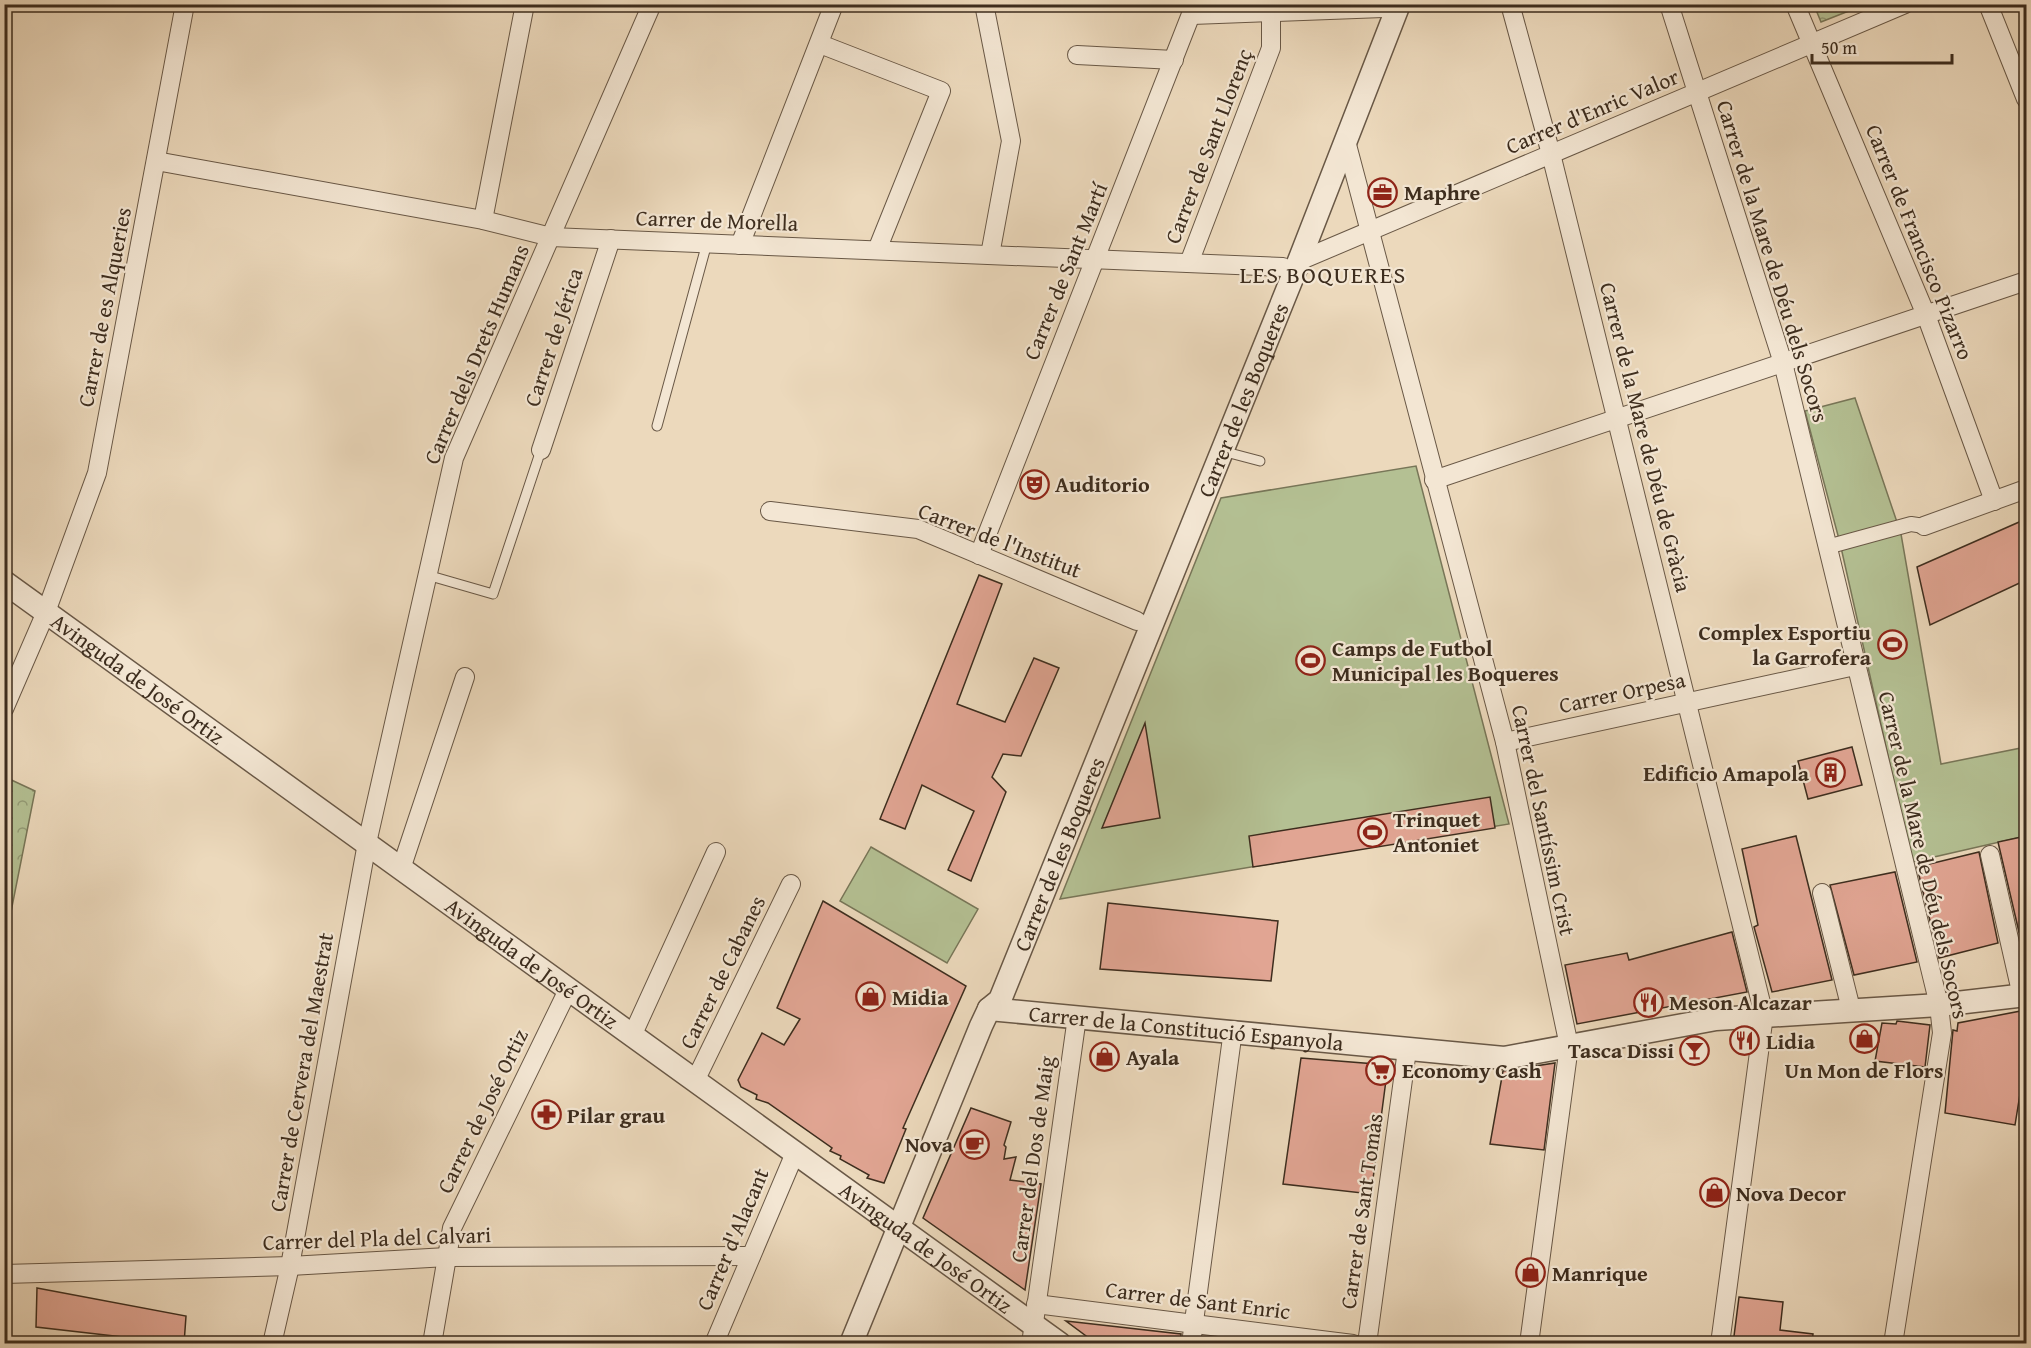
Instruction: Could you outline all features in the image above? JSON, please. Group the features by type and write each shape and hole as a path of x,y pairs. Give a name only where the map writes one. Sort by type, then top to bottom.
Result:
{"street":[{"name":"Carrer de es Alqueries","path":"4,709 46,612 97,473 185,4"},
{"path":"483,220 525,4"},
{"name":"Carrer dels Drets Humans","path":"367,843 454,459 652,4"},
{"path":"740,245 834,4"},
{"path":"984,4 1011,141 990,255"},
{"name":"Carrer de la Mare de Déu de Gràcia","path":"1510,4 1551,154 1764,1015 1720,1344"},
{"name":"Carrer de la Mare de Déu dels Socors","path":"1669,4 1783,363 1939,1005 1942,1033 1893,1344"},
{"name":"Carrer de Francisco Pizarro","path":"1795,4 1926,315 1994,501"},
{"name":"Carrer d'Enric Valor","path":"1291,264 1905,4"},
{"path":"1988,4 2026,99"},
{"path":"1193,10 1389,6"},
{"name":"Carrer de les Boqueres","path":"850,1344 988,1009 987,994 1144,624 1291,264 1346,141 1389,6"},
{"name":"Carrer de les Boqueres","path":"1144,624 1222,451 1389,6"},
{"name":"Carrer de Sant Martí","path":"979,555 1193,10"},
{"name":"Carrer de Sant Llorenç","path":"1189,263 1271,48 1271,10"},
{"path":"820,44 941,91 877,250"},
{"path":"1077,55 1174,60"},
{"name":"Carrer del Santíssim Crist","path":"1346,141 1368,232 1505,742 1569,1046 1529,1344"},
{"name":"Carrer de Morella","path":"156,160 483,220 551,237 1189,263 1291,264"},
{"name":"Carrer de Jérica","path":"541,450 611,239"},
{"path":"1434,480 2026,281"},
{"path":"1827,547 1911,524 1924,526 2026,489"},
{"name":"Carrer de l'Institut","path":"770,512 918,529 1144,624"},
{"name":"Avinguda de José Ortiz","path":"4,582 1060,1344"},
{"name":"Carrer Orpesa","path":"1505,742 1855,666"},
{"path":"401,869 465,677"},
{"name":"Carrer de Cervera del Maestrat","path":"272,1344 291,1266 367,843"},
{"path":"632,1036 716,852"},
{"path":"1990,855 2024,995"},
{"name":"Carrer de Cabanes","path":"695,1081 791,884"},
{"path":"1822,893 1851,1009"},
{"name":"Carrer de José Ortiz","path":"432,1344 452,1228 568,990"},
{"name":"Carrer de la Constitució Espanyola","path":"988,1009 1233,1030 1504,1059 1716,1019 1939,1005 2024,995"},
{"name":"Carrer del Dos de Maig","path":"1033,1324 1077,1017"},
{"path":"1191,1344 1233,1030"},
{"name":"Carrer de Sant Tomàs","path":"1367,1344 1407,1050"},
{"name":"Carrer d'Alacant","path":"714,1344 795,1153"},
{"name":"Carrer del Pla del Calvari","path":"4,1274 291,1266 447,1257 751,1256"},
{"name":"Carrer de Sant Enric","path":"1033,1324 1193,1324 1353,1344"}],"lane":[{"path":"657,426 707,243"},
{"path":"427,575 493,594 541,450"},
{"path":"1222,451 1260,461"}],"green space":[{"path":"1814,5 1864,5 1821,22"},
{"name":"Complex Esportiu la Garrofera","path":"1855,398 1901,534 1941,764 2026,747 2026,836 1912,862 1840,543 1805,411"},
{"name":"Camps de Futbol Municipal les Boqueres","path":"1416,466 1509,824 1060,899 1221,498"},
{"path":"5,777 35,791 5,942"},
{"path":"871,847 978,909 947,963 840,901"}],"building":[{"path":"2026,519 2026,580 1930,625 1917,567"},
{"path":"979,575 1002,584 957,704 1005,722 1034,658 1059,668 1021,756 1003,754 992,777 1006,792 971,881 948,870 974,811 922,785 905,829 880,819"},
{"path":"1145,723 1160,818 1102,828"},
{"name":"Edificio Amapola","path":"1852,747 1862,785 1808,799 1798,761"},
{"name":"Trinquet Antoniet","path":"1490,797 1495,828 1253,867 1249,836"},
{"path":"1796,836 1832,980 1772,992 1754,927 1758,925 1742,849"},
{"path":"2026,836 2026,930 2019,932 1998,842"},
{"path":"1979,852 1998,943 1939,958 1917,867"},
{"path":"1895,872 1917,962 1854,975 1830,885"},
{"path":"823,901 966,986 903,1128 906,1129 884,1183 867,1178 869,1175 840,1159 841,1156 830,1151 832,1148 768,1103 756,1099 757,1095 741,1087 738,1080 762,1033 784,1045 800,1019 777,1008"},
{"path":"1108,903 1278,921 1271,981 1100,969"},
{"path":"1732,932 1747,992 1577,1024 1565,965 1627,953 1629,960"},
{"path":"2026,1010 2026,1057 2015,1125 1945,1113 1953,1030 1957,1031 1958,1023"},
{"path":"1897,1021 1930,1025 1925,1067 1875,1061 1882,1023 1896,1024"},
{"path":"1301,1058 1388,1065 1371,1194 1283,1184"},
{"path":"1555,1063 1544,1150 1490,1144 1503,1071"},
{"path":"971,1108 1011,1122 1004,1145 1006,1147 1004,1159 1016,1157 1010,1180 1041,1184 1025,1290 923,1218"},
{"path":"37,1288 186,1316 184,1344 36,1327"},
{"path":"1739,1297 1783,1302 1780,1330 1813,1334 1812,1344 1733,1344"},
{"path":"1066,1321 1181,1334 1180,1344 1097,1344"}],"place":[{"name":"Maphre","path":"1383,192"},
{"name":"Auditorio","path":"1034,484"},
{"name":"Complex Esportiu la Garrofera","path":"1892,645"},
{"name":"Camps de Futbol Municipal les Boqueres","path":"1311,661"},
{"name":"Edificio Amapola","path":"1830,773"},
{"name":"Trinquet Antoniet","path":"1372,832"},
{"name":"Midia","path":"871,997"},
{"name":"Meson Alcazar","path":"1648,1002"},
{"name":"Un Mon de Flors","path":"1864,1038"},
{"name":"Lidia","path":"1745,1041"},
{"name":"Tasca Dissi","path":"1695,1050"},
{"name":"Ayala","path":"1105,1057"},
{"name":"Economy Cash","path":"1381,1070"},
{"name":"Pilar grau","path":"546,1115"},
{"name":"Nova","path":"974,1144"},
{"name":"Nova Decor","path":"1715,1193"},
{"name":"Manrique","path":"1531,1273"}],"district":[{"name":"LES BOQUERES","path":"1323,274"}]}
